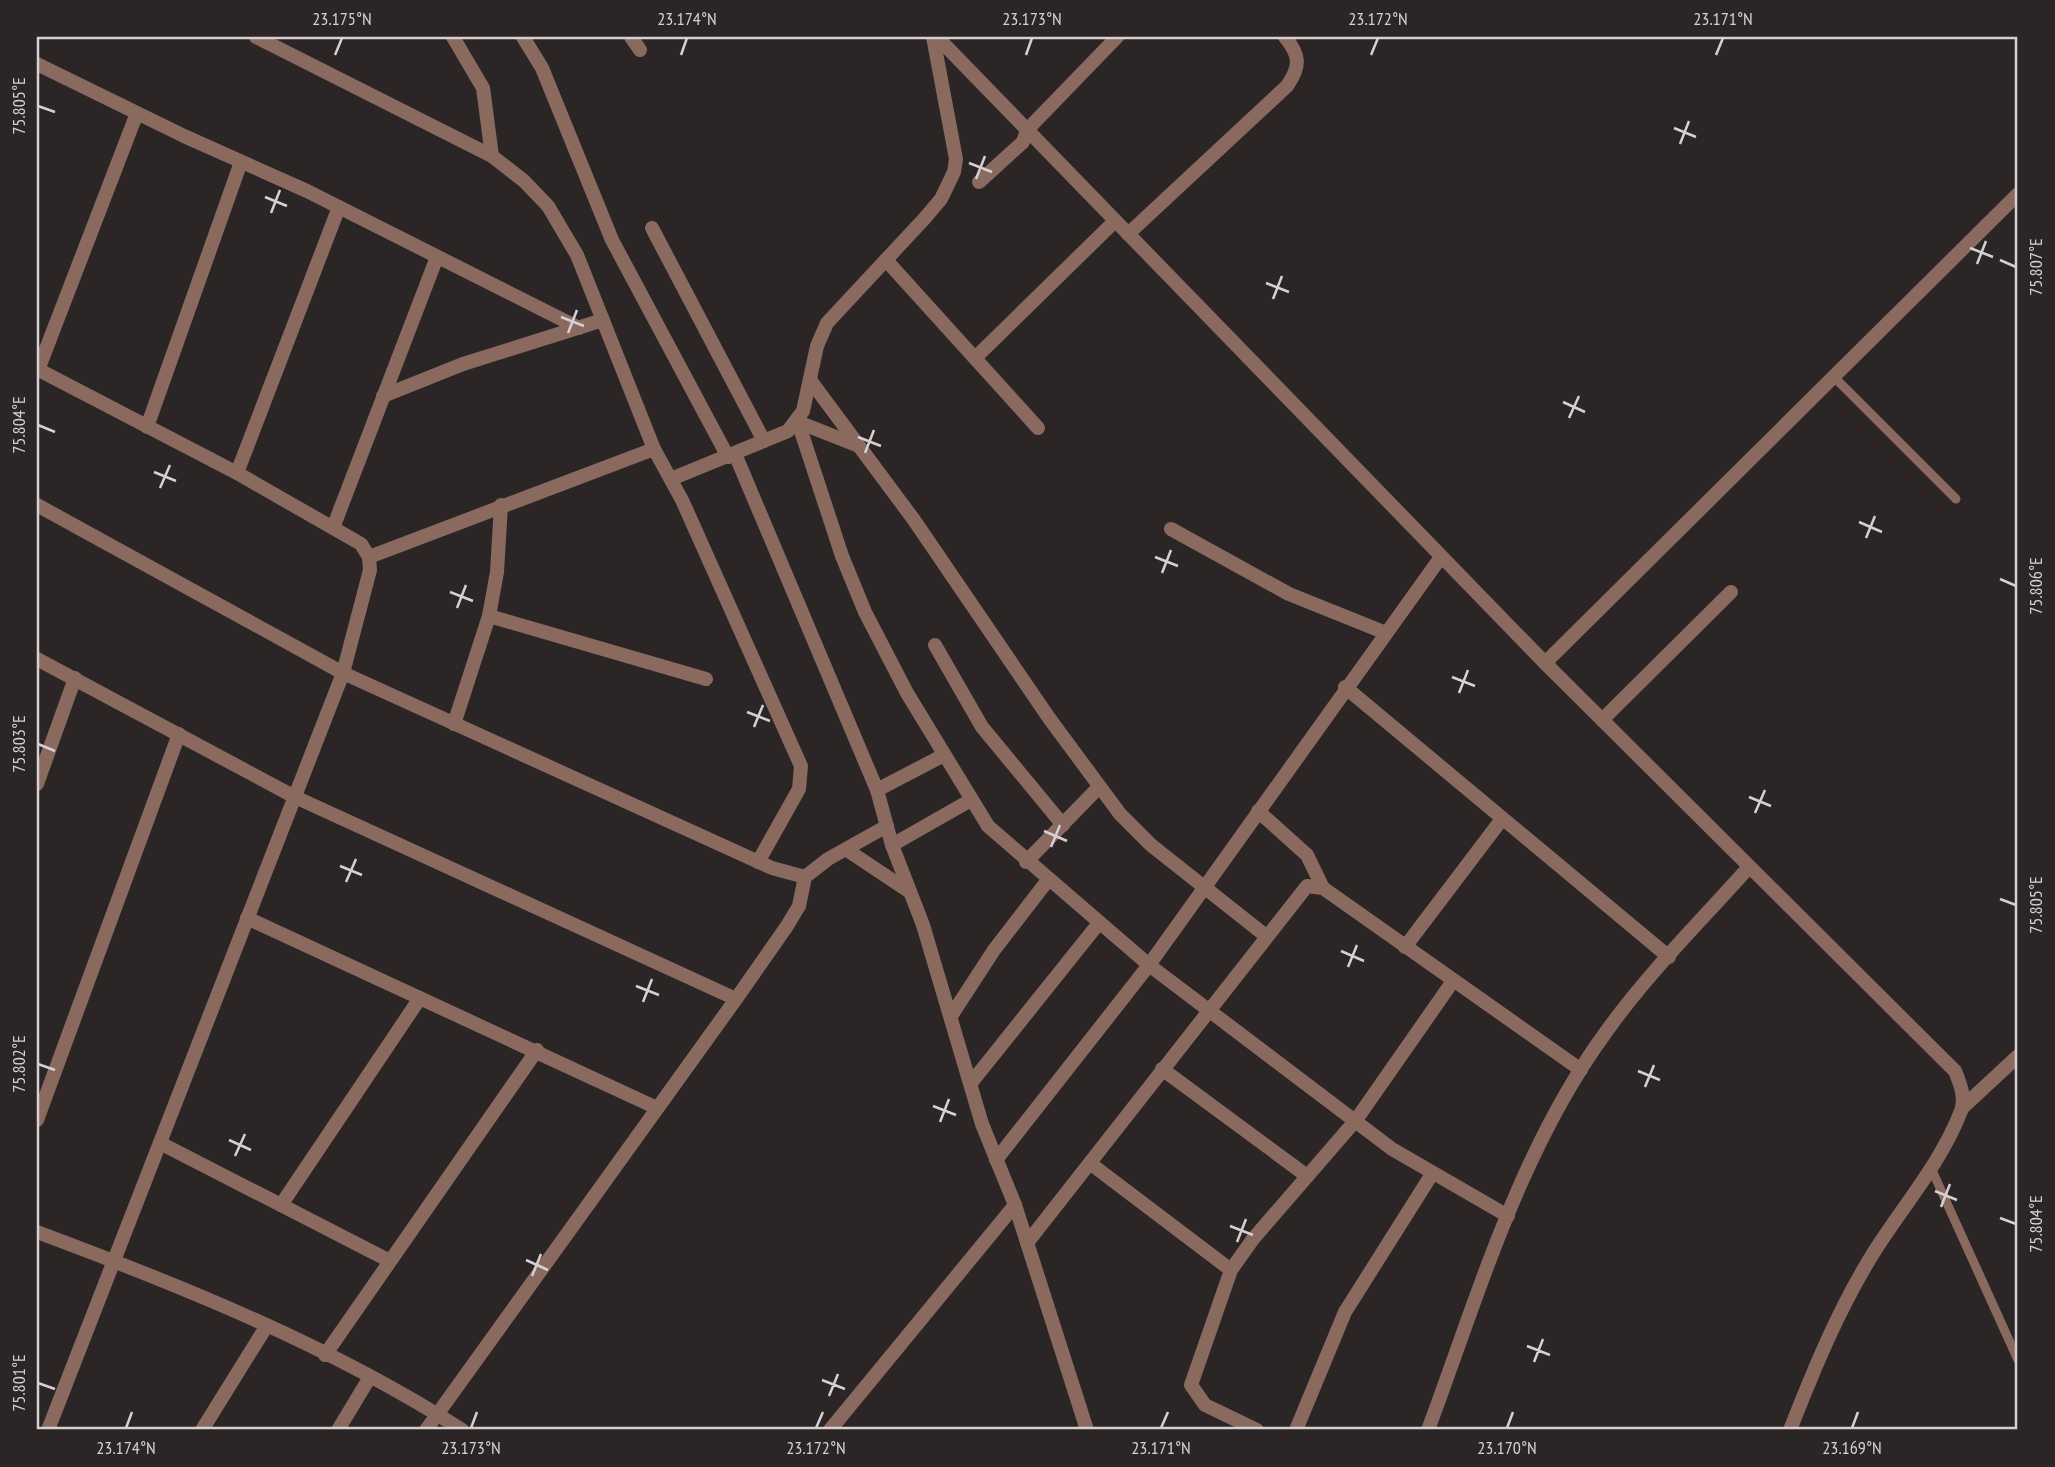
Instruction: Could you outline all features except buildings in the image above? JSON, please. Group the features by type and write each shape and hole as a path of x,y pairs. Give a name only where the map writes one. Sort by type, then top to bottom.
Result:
{"street":[{"path":"256,37 492,156 524,181 558,221 577,255 654,449 671,479 801,766 799,789 758,862"},
{"path":"453,37 483,88 492,156"},
{"path":"523,37 542,68 607,230 732,456 877,790 892,845 951,1016 996,1160 1015,1205 1087,1430"},
{"path":"631,37 640,50"},
{"path":"671,479 788,431 798,422 817,346 827,323 941,199 954,172 956,159 935,37"},
{"path":"935,37 1545,663 1955,1071 1962,1086 1962,1108"},
{"path":"979,181 1023,142 1027,130 1117,37"},
{"path":"1128,234 1287,86 1299,66 1298,58 1284,37"},
{"path":"37,64 339,208 579,328"},
{"path":"48,1430 116,1262 343,673 367,585 369,557 361,544 237,473 37,369 137,113"},
{"path":"147,427 241,162"},
{"path":"1545,663 2018,194"},
{"path":"237,473 339,208"},
{"path":"975,358 1114,222"},
{"path":"652,228 764,441"},
{"path":"333,528 437,257"},
{"path":"886,260 1038,428"},
{"path":"383,396 463,364 603,320"},
{"path":"810,380 1120,814 1143,838 1266,936"},
{"path":"798,422 859,446"},
{"path":"798,422 842,556 865,612 943,755 988,826 1098,923 1208,1011 1392,1149 1508,1216"},
{"path":"369,557 654,449"},
{"path":"37,505 343,673 758,862 805,877"},
{"path":"454,724 489,616 497,572 501,505"},
{"path":"1171,529 1289,594 1385,633"},
{"path":"996,1160 1149,965 1441,557"},
{"path":"1602,720 1731,592"},
{"path":"489,616 706,679"},
{"path":"934,645 982,727 1063,824"},
{"path":"37,659 295,797 736,999"},
{"path":"37,784 75,678"},
{"path":"1346,687 1502,820 1670,957"},
{"path":"37,1120 179,734"},
{"path":"877,790 943,755"},
{"path":"1026,862 1099,787"},
{"path":"892,845 971,800"},
{"path":"1258,811 1307,855 1323,888 1581,1070"},
{"path":"1405,947 1502,820"},
{"path":"425,1430 787,926 799,906 805,877 828,859 887,826"},
{"path":"847,850 910,892"},
{"path":"1428,1430 1508,1216 1551,1122 1606,1031 1749,867"},
{"path":"951,1016 994,950 1048,880"},
{"path":"1027,1243 1307,886 1323,888"},
{"path":"247,918 537,1050 657,1108"},
{"path":"971,1083 1098,923"},
{"path":"1257,1430 1205,1405 1194,1394 1191,1385 1231,1270 1356,1120 1453,981"},
{"path":"281,1205 420,998"},
{"path":"325,1355 388,1260 537,1050"},
{"path":"1790,1430 1834,1322 1874,1253 1931,1168 1962,1108 2018,1056"},
{"path":"1162,1069 1307,1177"},
{"path":"160,1143 388,1260"},
{"path":"1091,1164 1231,1270"},
{"path":"1296,1430 1345,1312 1433,1174"},
{"path":"830,1430 1015,1205"},
{"path":"37,1232 116,1262 267,1327 370,1377 462,1430"},
{"path":"202,1430 267,1327"},
{"path":"338,1430 370,1377"}],"lane":[{"path":"1835,378 1956,499"},
{"path":"1931,1168 2018,1360"}]}
